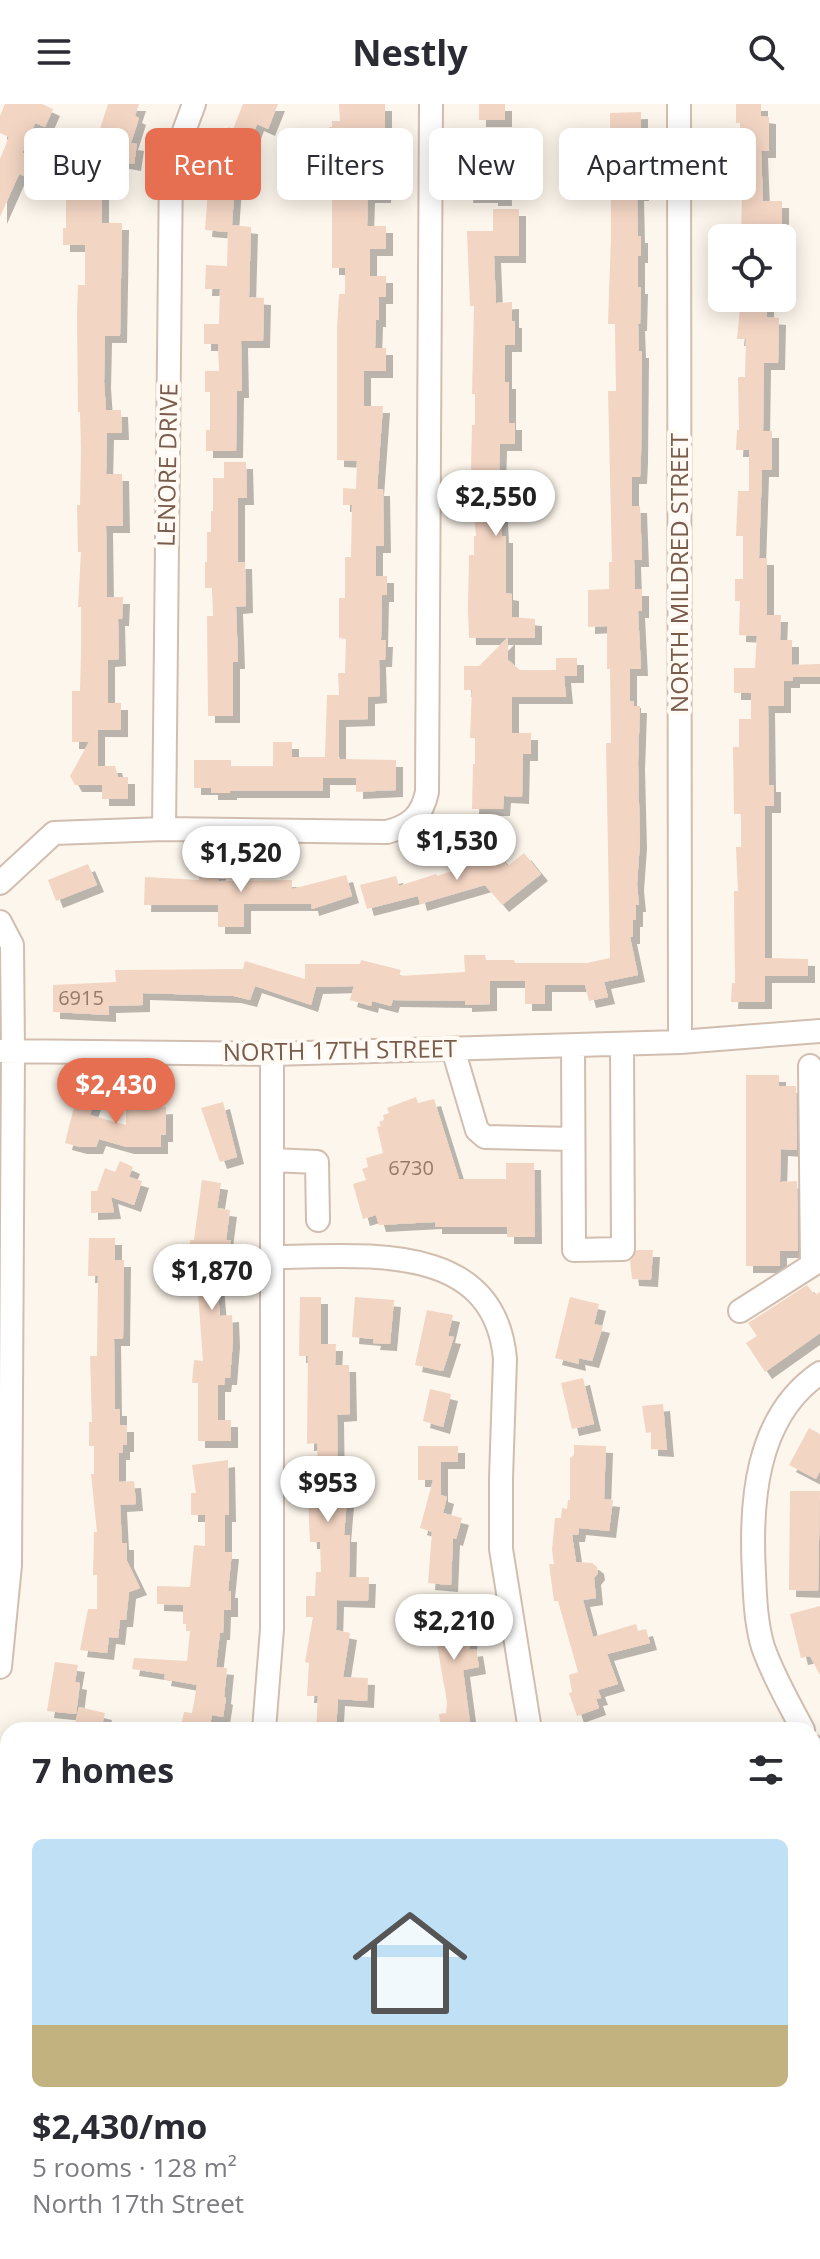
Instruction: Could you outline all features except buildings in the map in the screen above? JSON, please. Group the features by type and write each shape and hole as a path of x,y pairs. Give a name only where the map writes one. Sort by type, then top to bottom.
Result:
{"street":[{"name":"LENORE DRIVE","path":"164,829 171,166 194,104"},
{"path":"0,883 54,833 164,829 387,832 412,822 424,808 427,792 431,104"},
{"name":"NORTH MILDRED STREET","path":"679,104 680,1042"},
{"path":"0,922 12,945 7,1051 10,1565 0,1667"},
{"name":"NORTH 17TH STREET","path":"7,1051 272,1054 680,1042 820,1031"},
{"path":"573,1046 574,1250 623,1249 622,1044"},
{"path":"453,1049 477,1130 485,1137 573,1139"},
{"path":"265,1722 272,1629 272,1054"},
{"path":"740,1311 816,1263 815,1133 810,1066"},
{"path":"272,1160 317,1162 318,1220"},
{"path":"272,1257 384,1257 409,1260 457,1276 476,1291 493,1313 504,1340 505,1359 501,1549 529,1722"},
{"path":"799,1722 771,1668 759,1628 753,1564 755,1494 763,1453 778,1419 798,1393 820,1373"}]}
